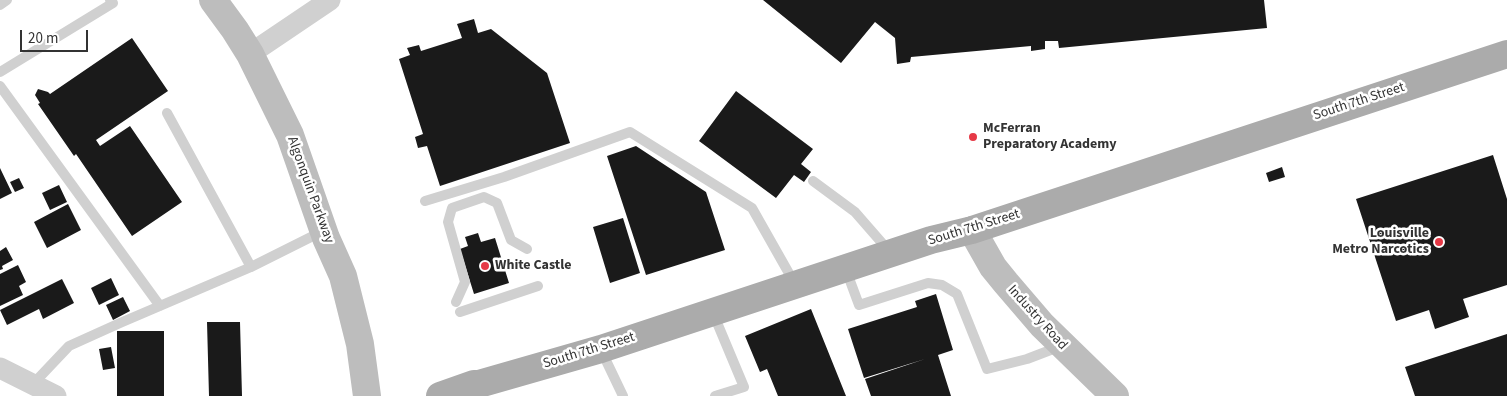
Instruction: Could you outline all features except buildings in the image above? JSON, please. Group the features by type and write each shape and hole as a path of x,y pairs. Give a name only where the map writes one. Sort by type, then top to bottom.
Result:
{"main road":[{"name":"Algonquin Parkway","path":"213,0 250,54 290,135 324,231 343,276 360,344 367,396"},
{"name":"South 7th Street","path":"440,396 474,384 600,349 931,240 972,230 1507,54"},
{"name":"Industry Road","path":"972,230 993,267 1042,325 1114,396"}],"street":[{"path":"250,54 330,0"},
{"path":"0,368 56,396"}],"lane":[{"path":"0,5 7,0"},
{"path":"0,72 113,3 110,0"},
{"path":"0,86 160,306"},
{"path":"167,114 251,267"},
{"path":"425,201 504,177 630,132 752,208 796,285"},
{"path":"813,181 854,212 892,254"},
{"path":"527,249 510,240 497,203 484,197 452,208 448,222 465,282 458,307 538,286"},
{"path":"33,384 69,346 251,267 324,231"},
{"path":"845,269 859,305 928,283 942,285 957,294 987,369 1027,359 1062,345"},
{"path":"713,312 744,387 715,396"},
{"path":"600,349 623,396"}],"place":[{"name":"McFerran Preparatory Academy","path":"973,137"},
{"name":"Louisville Metro Narcotics","path":"1439,242"},
{"name":"White Castle","path":"485,266"}]}
